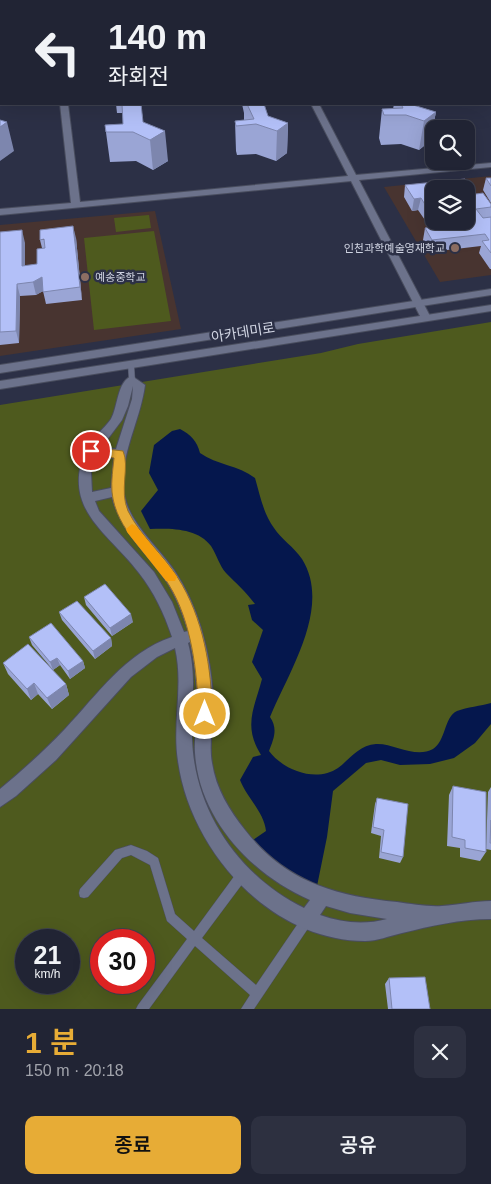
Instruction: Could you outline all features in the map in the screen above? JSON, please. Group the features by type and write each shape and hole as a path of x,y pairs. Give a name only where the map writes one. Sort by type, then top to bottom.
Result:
{"street":[{"path":"64,105 76,204"},
{"path":"316,105 426,318"},
{"path":"0,212 491,165"},
{"name":"아카데미로","path":"0,369 491,292"},
{"name":"아카데미로","path":"0,385 491,308"},
{"path":"443,915 379,910 347,905 298,887 258,859 239,838 223,814 207,779 203,756 205,682 189,614 174,583 158,559 138,540 128,524 117,491 119,454 138,401 140,386 132,380 125,387 122,407 117,418 91,451 85,471 87,498 95,518 127,549 159,589 180,639 186,662 187,685 184,739 192,788 198,807 209,830 242,875 269,898 308,918 347,931 366,932 443,915 474,910 491,910"},
{"path":"91,451 119,454"},
{"path":"87,498 117,491"},
{"path":"0,798 42,762 79,726 123,673 142,657 195,634"},
{"path":"242,875 258,859"},
{"path":"308,918 322,897"}],"lane":[{"path":"131,365 132,380"},
{"path":"84,893 119,854 131,850 143,855 154,862 157,868 171,917 258,994"},
{"path":"142,1009 242,875"},
{"path":"247,1009 308,918"}],"shaded area":[{"name":"인천과학예술영재학교","path":"491,176 491,275 440,282 384,187 425,183 425,230 475,230 475,180 452,180"},
{"name":"예송중학교","path":"155,211 181,329 0,356 0,225"},
{"path":"180,429 193,439 200,453 213,460 242,470 255,478 262,504 270,522 302,559 310,578 312,597 310,618 304,639 270,717 275,730 269,751 275,758 291,769 310,774 320,774 338,768 359,750 370,745 383,744 412,752 426,752 433,749 440,741 453,714 457,711 491,703 491,724 475,743 454,758 430,764 400,765 381,760 366,763 333,791 327,837 317,886 270,862 250,842 266,831 259,811 240,780 253,757 261,755 252,735 251,726 253,709 262,679 252,662 263,630 252,620 248,605 255,604 226,573 213,549 205,540 183,530 150,529 141,511 158,490 149,473 154,445 172,431"}],"green space":[{"path":"149,215 151,228 116,232 114,218"},
{"path":"154,231 171,321 94,330 84,238"},
{"path":"491,322 491,1009 0,1009 0,405 321,353 358,344"}],"building":[{"path":"122,105 141,105 143,122 165,131 150,140 133,132 106,132 105,125 123,124"},
{"path":"247,105 264,105 268,116 288,123 277,131 256,124 236,126 235,121 254,119"},
{"path":"402,105 413,105 436,112 424,121 406,115 384,115 382,109 403,108"},
{"path":"0,120 7,122 0,127"},
{"path":"486,178 491,178 491,186"},
{"path":"425,183 425,204 421,198 414,199 405,185"},
{"path":"475,193 483,193 491,207 476,209 483,218 491,217 491,253 482,241 489,240 485,234 432,240 426,230 475,230"},
{"name":"예송중학교","path":"73,226 80,287 43,292 42,277 33,282 17,284 16,331 0,332 0,232 22,230 22,266 37,264 37,249 45,248 44,239 40,240 40,230"},
{"path":"105,584 131,614 110,628 84,597"},
{"path":"77,601 111,638 93,651 59,612"},
{"path":"51,623 83,661 68,671 57,658 50,662 29,637"},
{"path":"28,644 66,684 47,698 34,683 27,689 3,663"},
{"path":"453,786 486,792 486,852 465,848 465,840 452,837"},
{"path":"377,798 408,804 403,857 381,852 384,830 373,827"},
{"path":"425,977 430,1009 392,1009 389,978"}],"slow traffic":[{"path":"132,529 138,540 158,559 171,577"}],"place":[{"name":"인천과학예술영재학교","path":"455,248"},
{"name":"예송중학교","path":"85,277"}],"route":[{"path":"91,451 119,454 117,491 128,524 138,540 158,559 174,583 189,614 205,682 205,714"}]}
